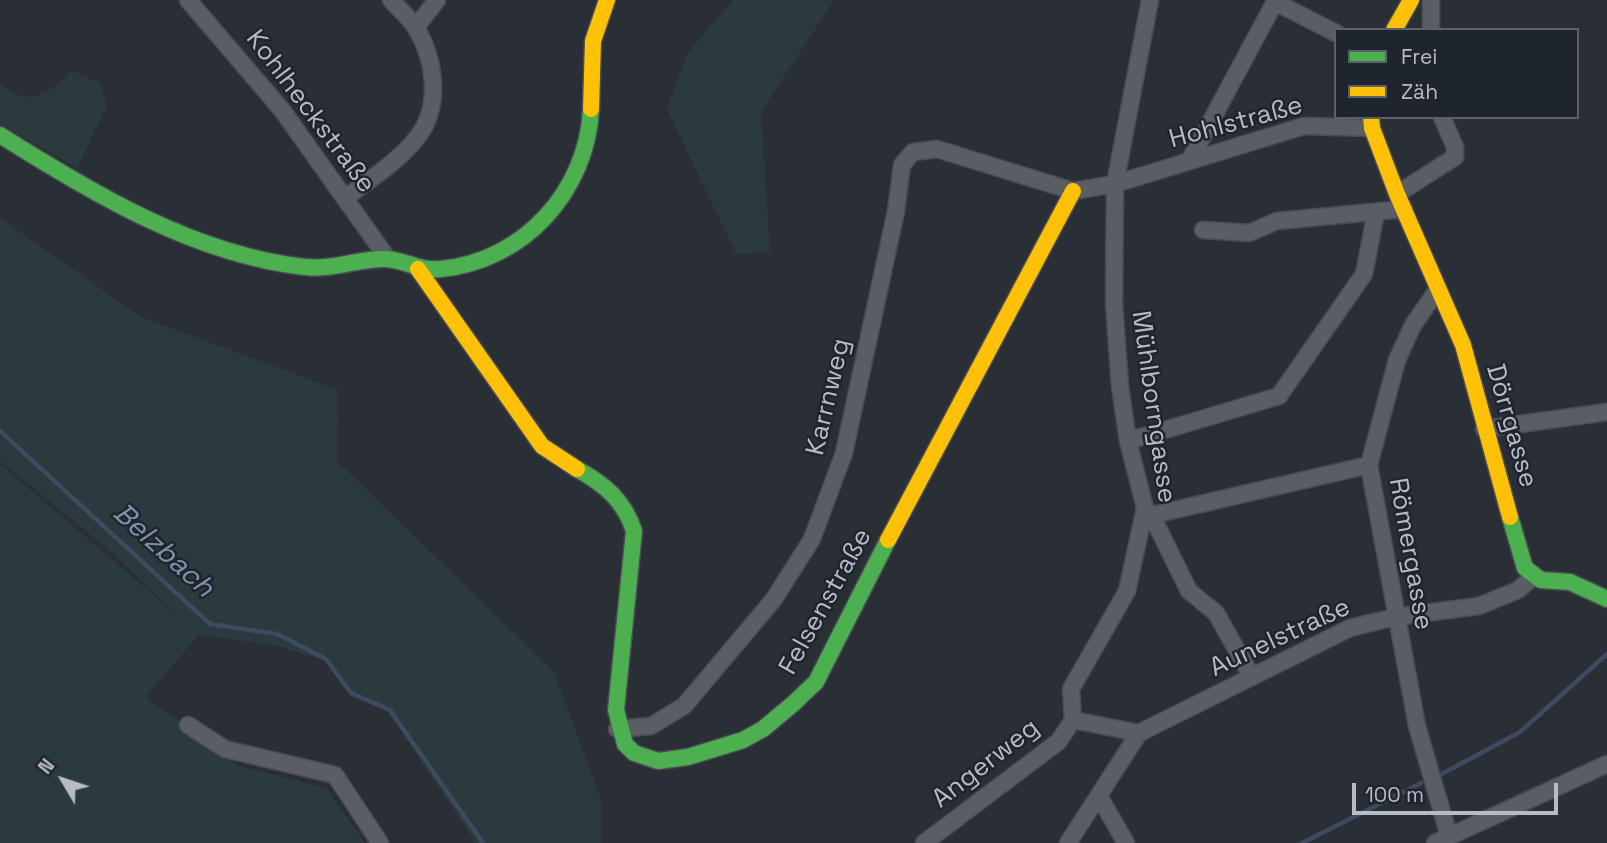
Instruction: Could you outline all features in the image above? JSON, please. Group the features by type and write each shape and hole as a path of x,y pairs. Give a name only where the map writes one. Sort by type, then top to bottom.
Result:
{"street":[{"name":"Kohlheckstraße","path":"188,0 248,67 388,259"},
{"path":"345,198 401,155 420,134 431,108 434,80 416,27 391,0"},
{"path":"416,27 437,0"},
{"path":"0,135 67,176 132,209 233,252 305,267 339,267 388,259 418,269 449,268 481,260 536,228 558,204 574,177 586,147 591,115 596,26 607,0"},
{"name":"Mühlborngasse","path":"1073,720 1072,689 1127,592 1148,516 1128,440 1114,304 1115,184 1150,0"},
{"path":"1395,28 1411,0"},
{"path":"1431,0 1431,28"},
{"path":"1190,160 1276,1 1334,32"},
{"path":"1203,230 1249,233 1277,221 1376,212 1400,202 1455,157 1455,147 1444,119"},
{"name":"Hohlstraße","path":"1115,184 1304,126 1372,123"},
{"name":"Dörrgasse","path":"1372,123 1400,202 1463,345 1522,561 1533,577"},
{"name":"Karrnweg","path":"617,729 651,726 684,706 774,600 812,539 844,453 896,211 902,165 913,152 937,149 1073,191"},
{"path":"1073,191 1115,184"},
{"name":"Felsenstraße","path":"617,729 623,743 643,759 652,762 678,761 755,735 788,710 816,682 941,437 1073,191"},
{"path":"1128,440 1279,396 1364,274 1376,212"},
{"path":"418,269 542,446 552,455 606,485 629,515 635,545 616,710 617,729"},
{"name":"Römergasse","path":"1438,289 1413,325 1397,360 1369,465 1395,617 1442,840"},
{"path":"1484,429 1607,412"},
{"path":"1252,677 1216,613 1189,591 1148,516 1369,465"},
{"path":"1533,577 1570,582 1607,599"},
{"name":"Aunelstraße","path":"1139,733 1350,628 1395,617 1467,609 1518,590 1533,577"},
{"path":"1068,843 1139,733 1073,720"},
{"name":"Angerweg","path":"924,843 1058,742 1073,720"},
{"path":"188,725 225,749 335,775 380,843"},
{"path":"1442,840 1607,764"},
{"path":"1099,796 1126,843"}],"shaded area":[{"path":"733,0 834,0 761,112 770,252 736,254 667,109 687,54"},
{"path":"73,71 101,84 107,106 77,168 0,124 0,84 11,92 30,97 47,91"},
{"path":"0,218 141,317 338,390 337,461 554,672 602,802 602,843 476,843 388,712 350,696 325,661 274,645 199,635 145,697 239,766 326,788 365,843 0,843 0,464 185,622 108,549 0,461"}],"waterway":[{"name":"Belzbach","path":"0,431 210,624 277,634 326,659 351,693 390,710 483,843"},
{"name":"Belzbach","path":"1438,776 1520,732 1607,654"},
{"name":"Belzbach","path":"1302,843 1421,783"}],"traffic: fast":[{"path":"0,135 108,199 184,235 224,249 305,267 326,267 384,259 441,269 471,263 499,252 546,217 564,194 578,167 587,139 591,109"},
{"path":"577,469 612,494 625,510 634,531 616,710 625,744 634,753 658,761 688,757 743,740 763,729 816,682 888,540"},
{"path":"1510,517 1525,568 1541,580 1570,582 1607,599"}],"traffic: slow":[{"path":"591,109 593,41 607,0"},
{"path":"1395,28 1411,0"},
{"path":"1371,119 1372,128 1397,194 1463,345 1510,517"},
{"path":"888,540 1073,191"},
{"path":"418,269 542,446 577,469"}]}
